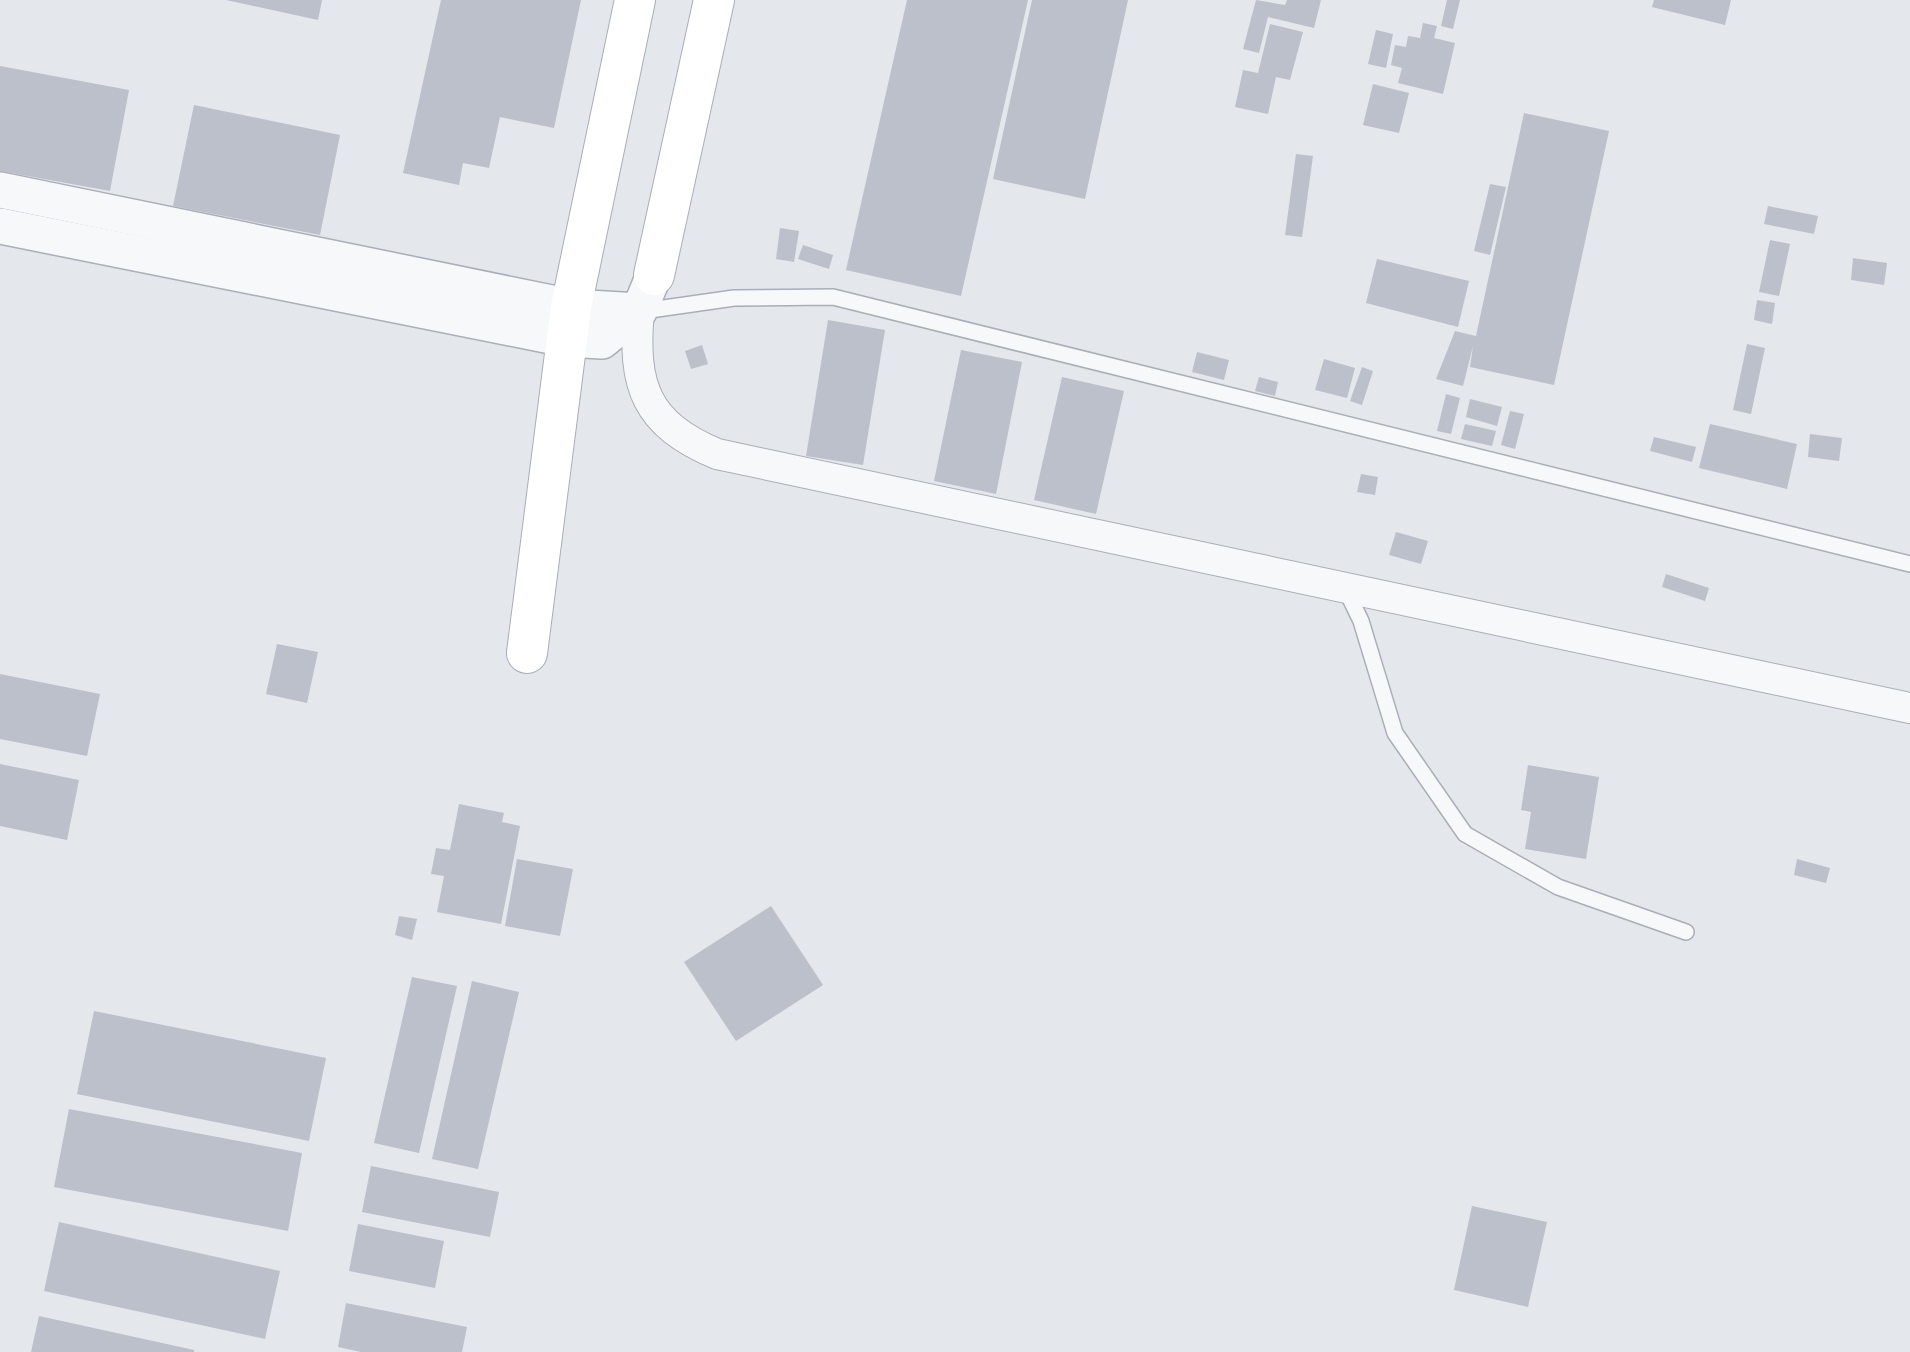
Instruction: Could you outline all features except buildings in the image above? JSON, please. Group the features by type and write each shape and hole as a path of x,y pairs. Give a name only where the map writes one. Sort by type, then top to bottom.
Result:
{"main road":[{"path":"527,653 568,323 634,0"},
{"path":"646,293 714,0"}],"street":[{"path":"0,190 568,323 602,340 646,293"},
{"path":"0,226 568,323"},
{"path":"646,293 635,350 649,402 663,424 717,454 1343,584 1910,708"}],"lane":[{"path":"646,293 734,298 833,297 1910,564"},
{"path":"1343,584 1362,620 1396,733 1466,834 1558,886 1686,932"}]}
